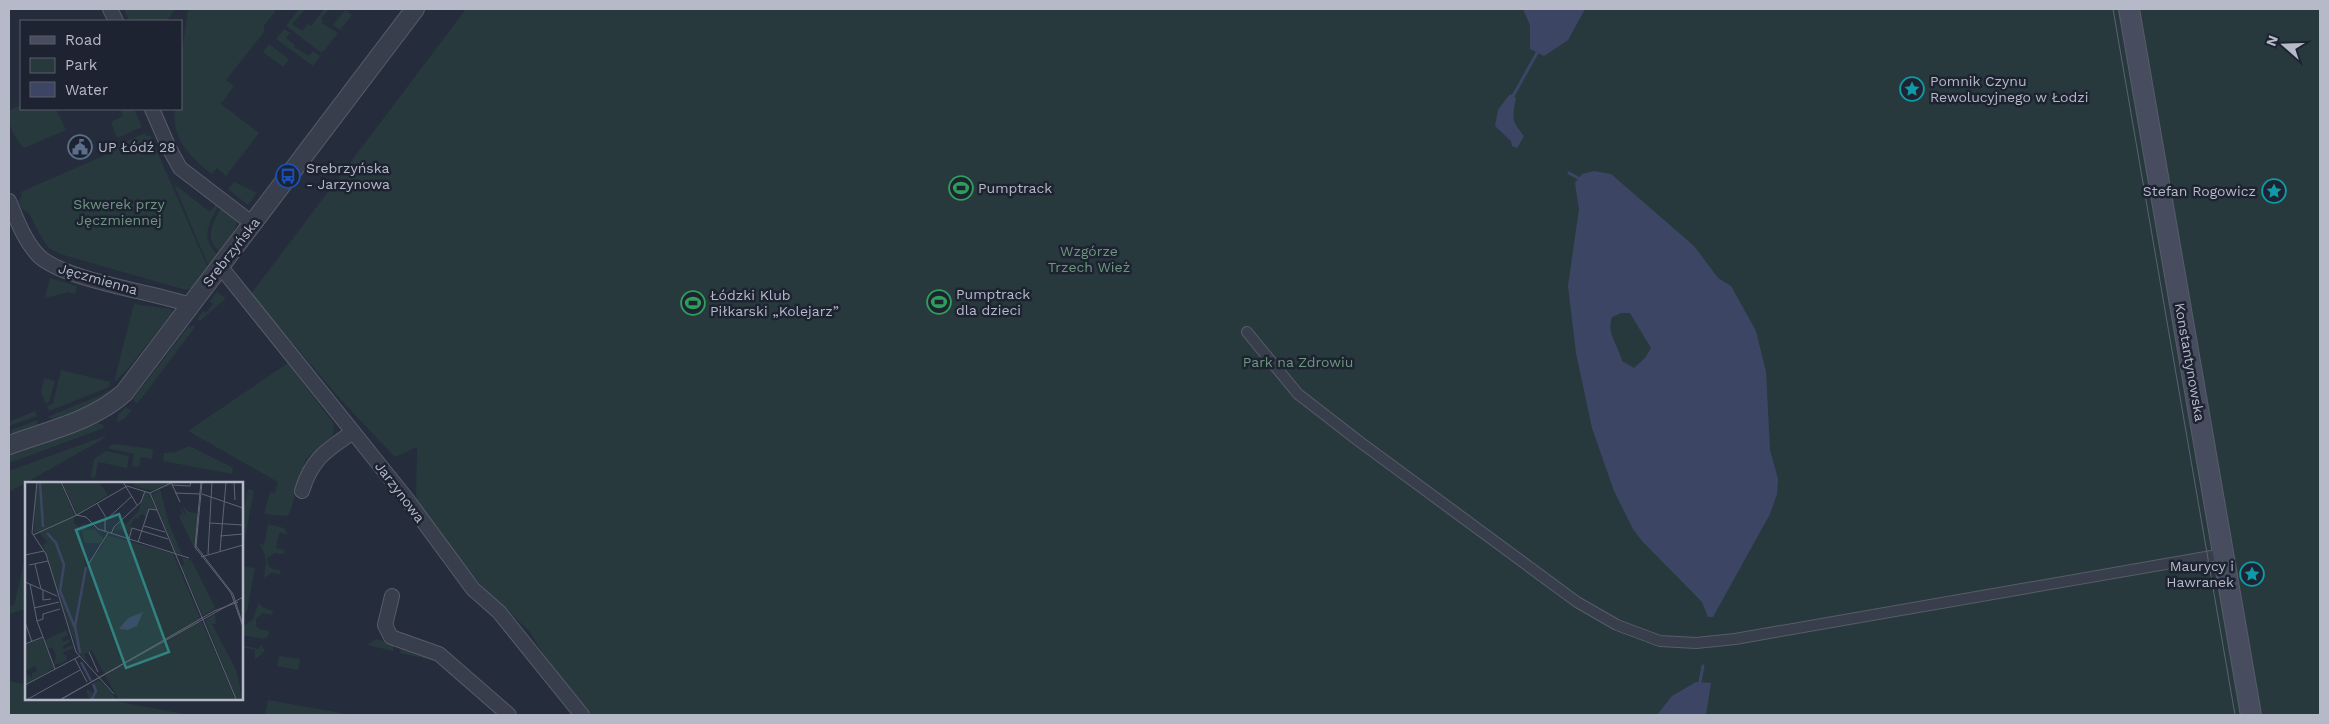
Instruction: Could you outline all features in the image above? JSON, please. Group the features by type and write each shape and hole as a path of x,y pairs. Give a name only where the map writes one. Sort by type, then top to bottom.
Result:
{"main road":[{"name":"Konstantynowska","path":"2129,9 2251,715"}],"street":[{"name":"Srebrzyńska","path":"9,445 91,415 115,401 133,382 416,9"},
{"path":"152,110 168,148 180,168 253,224"},
{"name":"Jęczmienna","path":"10,208 31,245 38,254 54,266 80,276 190,305"},
{"name":"Jarzynowa","path":"220,266 406,498 473,589 499,612 582,715"},
{"path":"1247,332 1298,394 1360,442 1577,602 1617,625 1660,641 1696,643 1735,639 2223,554"},
{"path":"302,491 306,476 319,456 353,432"},
{"path":"392,596 385,624 391,637 439,654 509,715"}],"green space":[{"path":"124,9 175,9 168,20 129,20"},
{"path":"188,9 277,9 264,26 264,32 226,80 234,86 221,104 259,133 226,176 217,168 212,174 196,161 179,138 176,129 175,110 182,110 182,52"},
{"path":"299,9 305,9 292,24 302,31 308,24 311,26 324,9 329,9 321,19 322,23 338,33 322,53 286,26"},
{"path":"402,9 406,9 344,90 341,89"},
{"name":"Park na Zdrowiu","path":"466,9 2320,9 2320,715 591,715 557,678 530,632 481,585 416,503 417,447 395,457 340,399 251,294"},
{"path":"345,10 352,15 340,30 333,25"},
{"path":"284,29 290,33 286,38 295,45 294,47 309,56 313,51 320,56 313,66 276,39"},
{"path":"269,44 289,59 283,67 263,52"},
{"path":"335,97 336,101 297,151 295,150"},
{"path":"20,105 20,110 56,110 66,130 24,148 10,125 10,110"},
{"path":"120,110 134,110 142,127 117,138 111,122 123,116"},
{"name":"Skwerek przy Jęczmiennej","path":"145,133 147,136 150,135 207,266 191,288 186,290 60,254 49,248 29,213 22,209 18,201 22,196 21,192 110,153 112,148"},
{"path":"234,182 257,193 248,205 228,189"},
{"path":"174,184 210,212 216,204 218,205 209,224 207,236 208,241 217,254 208,265"},
{"path":"221,207 237,221 234,231 219,251 214,246 211,230"},
{"path":"50,278 77,286 75,294 69,292 45,298"},
{"path":"217,292 226,298 200,321 197,319 203,311 206,313 213,304 210,301"},
{"path":"134,304 171,309 173,312 125,372 114,382"},
{"path":"193,325 195,327 137,404 133,399 188,327 190,328"},
{"path":"288,363 334,424 333,435 306,459 290,512 287,516 264,514 270,492 275,493 278,482 188,431"},
{"path":"61,370 110,382 109,387 49,411 47,406 53,404"},
{"path":"44,378 55,381 49,402 46,404 41,392"},
{"path":"121,384 99,402 53,419 47,417 99,396"},
{"path":"126,407 132,410 117,423 118,415"},
{"path":"35,411 37,416 9,426 9,422"},
{"path":"38,420 36,425 12,434 11,430"},
{"path":"96,423 102,424 104,428 9,463 9,455"},
{"path":"105,436 105,438 9,492 9,471"},
{"path":"115,444 152,449 152,459 141,457 139,467 132,466 134,454 110,449 109,446"},
{"path":"189,446 233,468 232,474 163,461 164,453 176,452"},
{"path":"106,451 129,456 127,468 98,462 95,478 91,477 94,459"},
{"path":"248,489 254,491 243,549 242,548 242,518"},
{"path":"268,524 284,528 288,534 279,533 276,548 284,550 284,554 275,553 267,558 268,565 272,569 280,570 280,574 271,573 264,578 265,556 259,544 264,545"},
{"path":"25,557 25,609 9,614 9,605 14,606"},
{"path":"242,566 255,568 247,611 242,617 242,589 245,573 242,572"},
{"path":"259,602 262,607 273,611 272,615 263,613 256,619 256,626 269,631 268,636 263,639 242,635 242,627 253,619"},
{"path":"376,639 394,643 393,651 367,645"},
{"path":"242,645 259,649 260,645 265,650 255,659 255,650 242,647"},
{"path":"401,647 440,662 400,653"},
{"path":"279,656 300,659 298,670 277,666"},
{"path":"9,681 25,684 25,699 104,699 189,715 9,715"},
{"path":"268,700 352,715 265,715"}],"water":[{"path":"1523,9 1585,9 1568,40 1544,56 1530,49 1530,25"},
{"path":"1510,94 1516,98 1513,115 1517,126 1524,136 1517,148 1512,146 1511,141 1495,126 1498,110"},
{"path":"1594,171 1611,174 1694,246 1718,278 1731,286 1756,331 1766,372 1770,450 1778,479 1777,494 1770,514 1713,617 1708,617 1702,602 1642,541 1633,529 1614,491 1592,428 1576,353 1568,286 1579,209 1575,183 1582,174","holes":["1621,313 1630,313 1651,348 1645,358 1634,368 1622,361 1610,329 1612,317"]},
{"path":"1696,682 1711,683 1706,715 1657,715 1672,696"}],"waterway":[{"path":"1513,96 1537,53"},
{"path":"1569,173 1578,178"},
{"path":"1700,682 1703,666"}],"tram line":[{"path":"2113,9 2235,715"}],"place":[{"name":"Pomnik Czynu Rewolucyjnego w Łodzi","path":"1912,89"},
{"name":"UP Łódź 28","path":"80,147"},
{"name":"Srebrzyńska - Jarzynowa","path":"288,176"},
{"name":"Pumptrack","path":"961,188"},
{"name":"Stefan Rogowicz","path":"2274,191"},
{"name":"Pumptrack dla dzieci","path":"939,302"},
{"name":"Łódzki Klub Piłkarski „Kolejarz”","path":"693,303"},
{"name":"Maurycy i Hawranek","path":"2252,574"}],"park label":[{"name":"Wzgórze Trzech Wież","path":"1089,260"}]}
